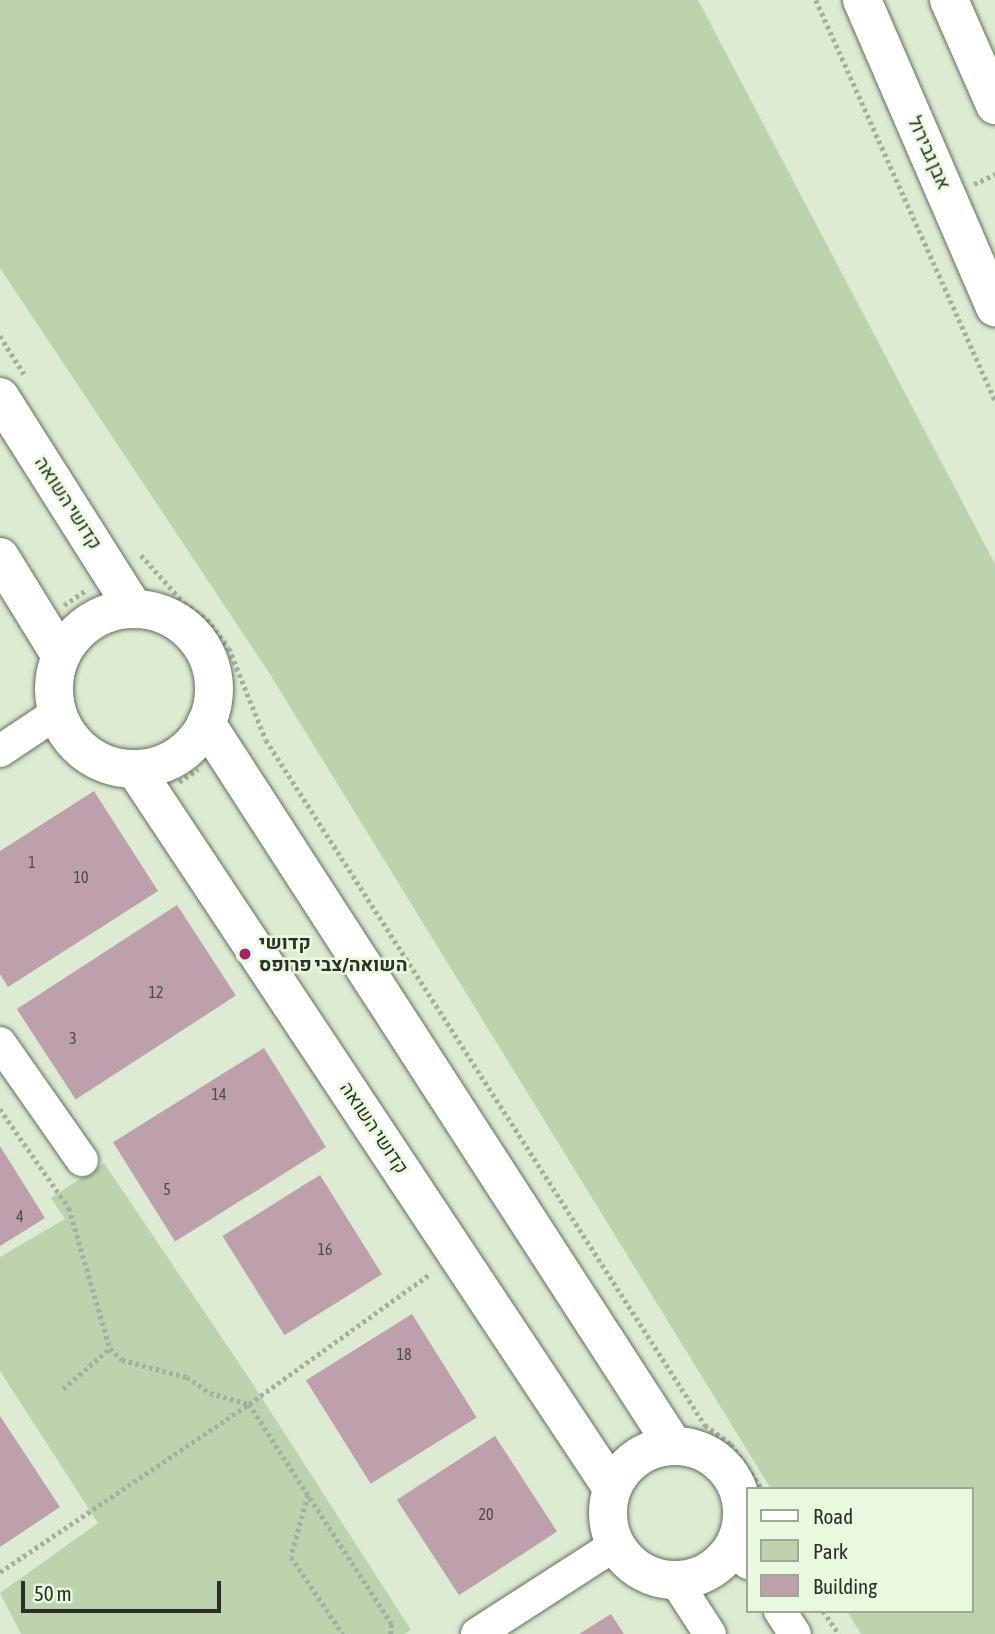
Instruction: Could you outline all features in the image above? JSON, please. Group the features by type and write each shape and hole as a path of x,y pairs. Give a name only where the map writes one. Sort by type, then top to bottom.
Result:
{"street":[{"name":"אבן גבירול","path":"862,0 995,307"},
{"path":"949,0 995,105"},
{"name":"קדושי השואה","path":"15,390 134,609"},
{"path":"0,556 61,656"},
{"path":"134,609 161,613 184,626 202,646 212,670 213,697 206,723 177,756 135,769 109,765 87,754 69,736 57,713 55,674 61,656 91,621 111,612 134,609"},
{"path":"0,751 57,713"},
{"path":"206,723 673,1445"},
{"name":"קדושי השואה","path":"135,769 612,1488"},
{"path":"0,1043 82,1160"},
{"path":"673,1445 696,1448 716,1459 732,1476 741,1498 742,1521 742,1553 710,1570 675,1580 640,1571 615,1545 609,1526 612,1488 636,1458 673,1445"},
{"path":"477,1634 615,1545"},
{"path":"675,1580 710,1634"},
{"path":"781,1613 795,1634"}],"path":[{"path":"816,0 995,401"},
{"path":"0,336 15,390"},
{"path":"135,547 165,584 207,619 229,648 266,740 705,1425 731,1444 761,1487"},
{"path":"0,1109 69,1208 110,1348 122,1360 187,1377 210,1393 249,1404 392,1624 391,1634"},
{"path":"0,1572 249,1404 457,1254"},
{"path":"62,1390 110,1348"},
{"path":"308,1494 291,1557 343,1634"},
{"path":"825,1613 839,1634"}],"green space":[{"path":"0,0 698,0 995,564 995,1634 861,1634 848,1613 974,1613 974,1487 770,1487 268,671 0,268"},
{"path":"104,1163 251,1381 411,1630 404,1634 21,1634 0,1593 98,1523 0,1371 0,1257 65,1219 51,1198"}],"building":[{"path":"94,791 158,891 8,987 0,974 0,851"},
{"path":"177,905 236,996 76,1100 17,1009"},
{"path":"264,1048 326,1147 175,1242 113,1142"},
{"path":"0,1146 45,1218 0,1246"},
{"path":"320,1175 382,1274 284,1335 222,1236"},
{"path":"412,1314 477,1417 371,1484 306,1380"},
{"path":"0,1416 60,1507 0,1547"},
{"path":"495,1436 557,1532 459,1595 397,1500"},
{"path":"611,1614 624,1634 579,1634"}],"place":[{"name":"קדושי השואה/צבי פרופס","path":"245,954"}]}
